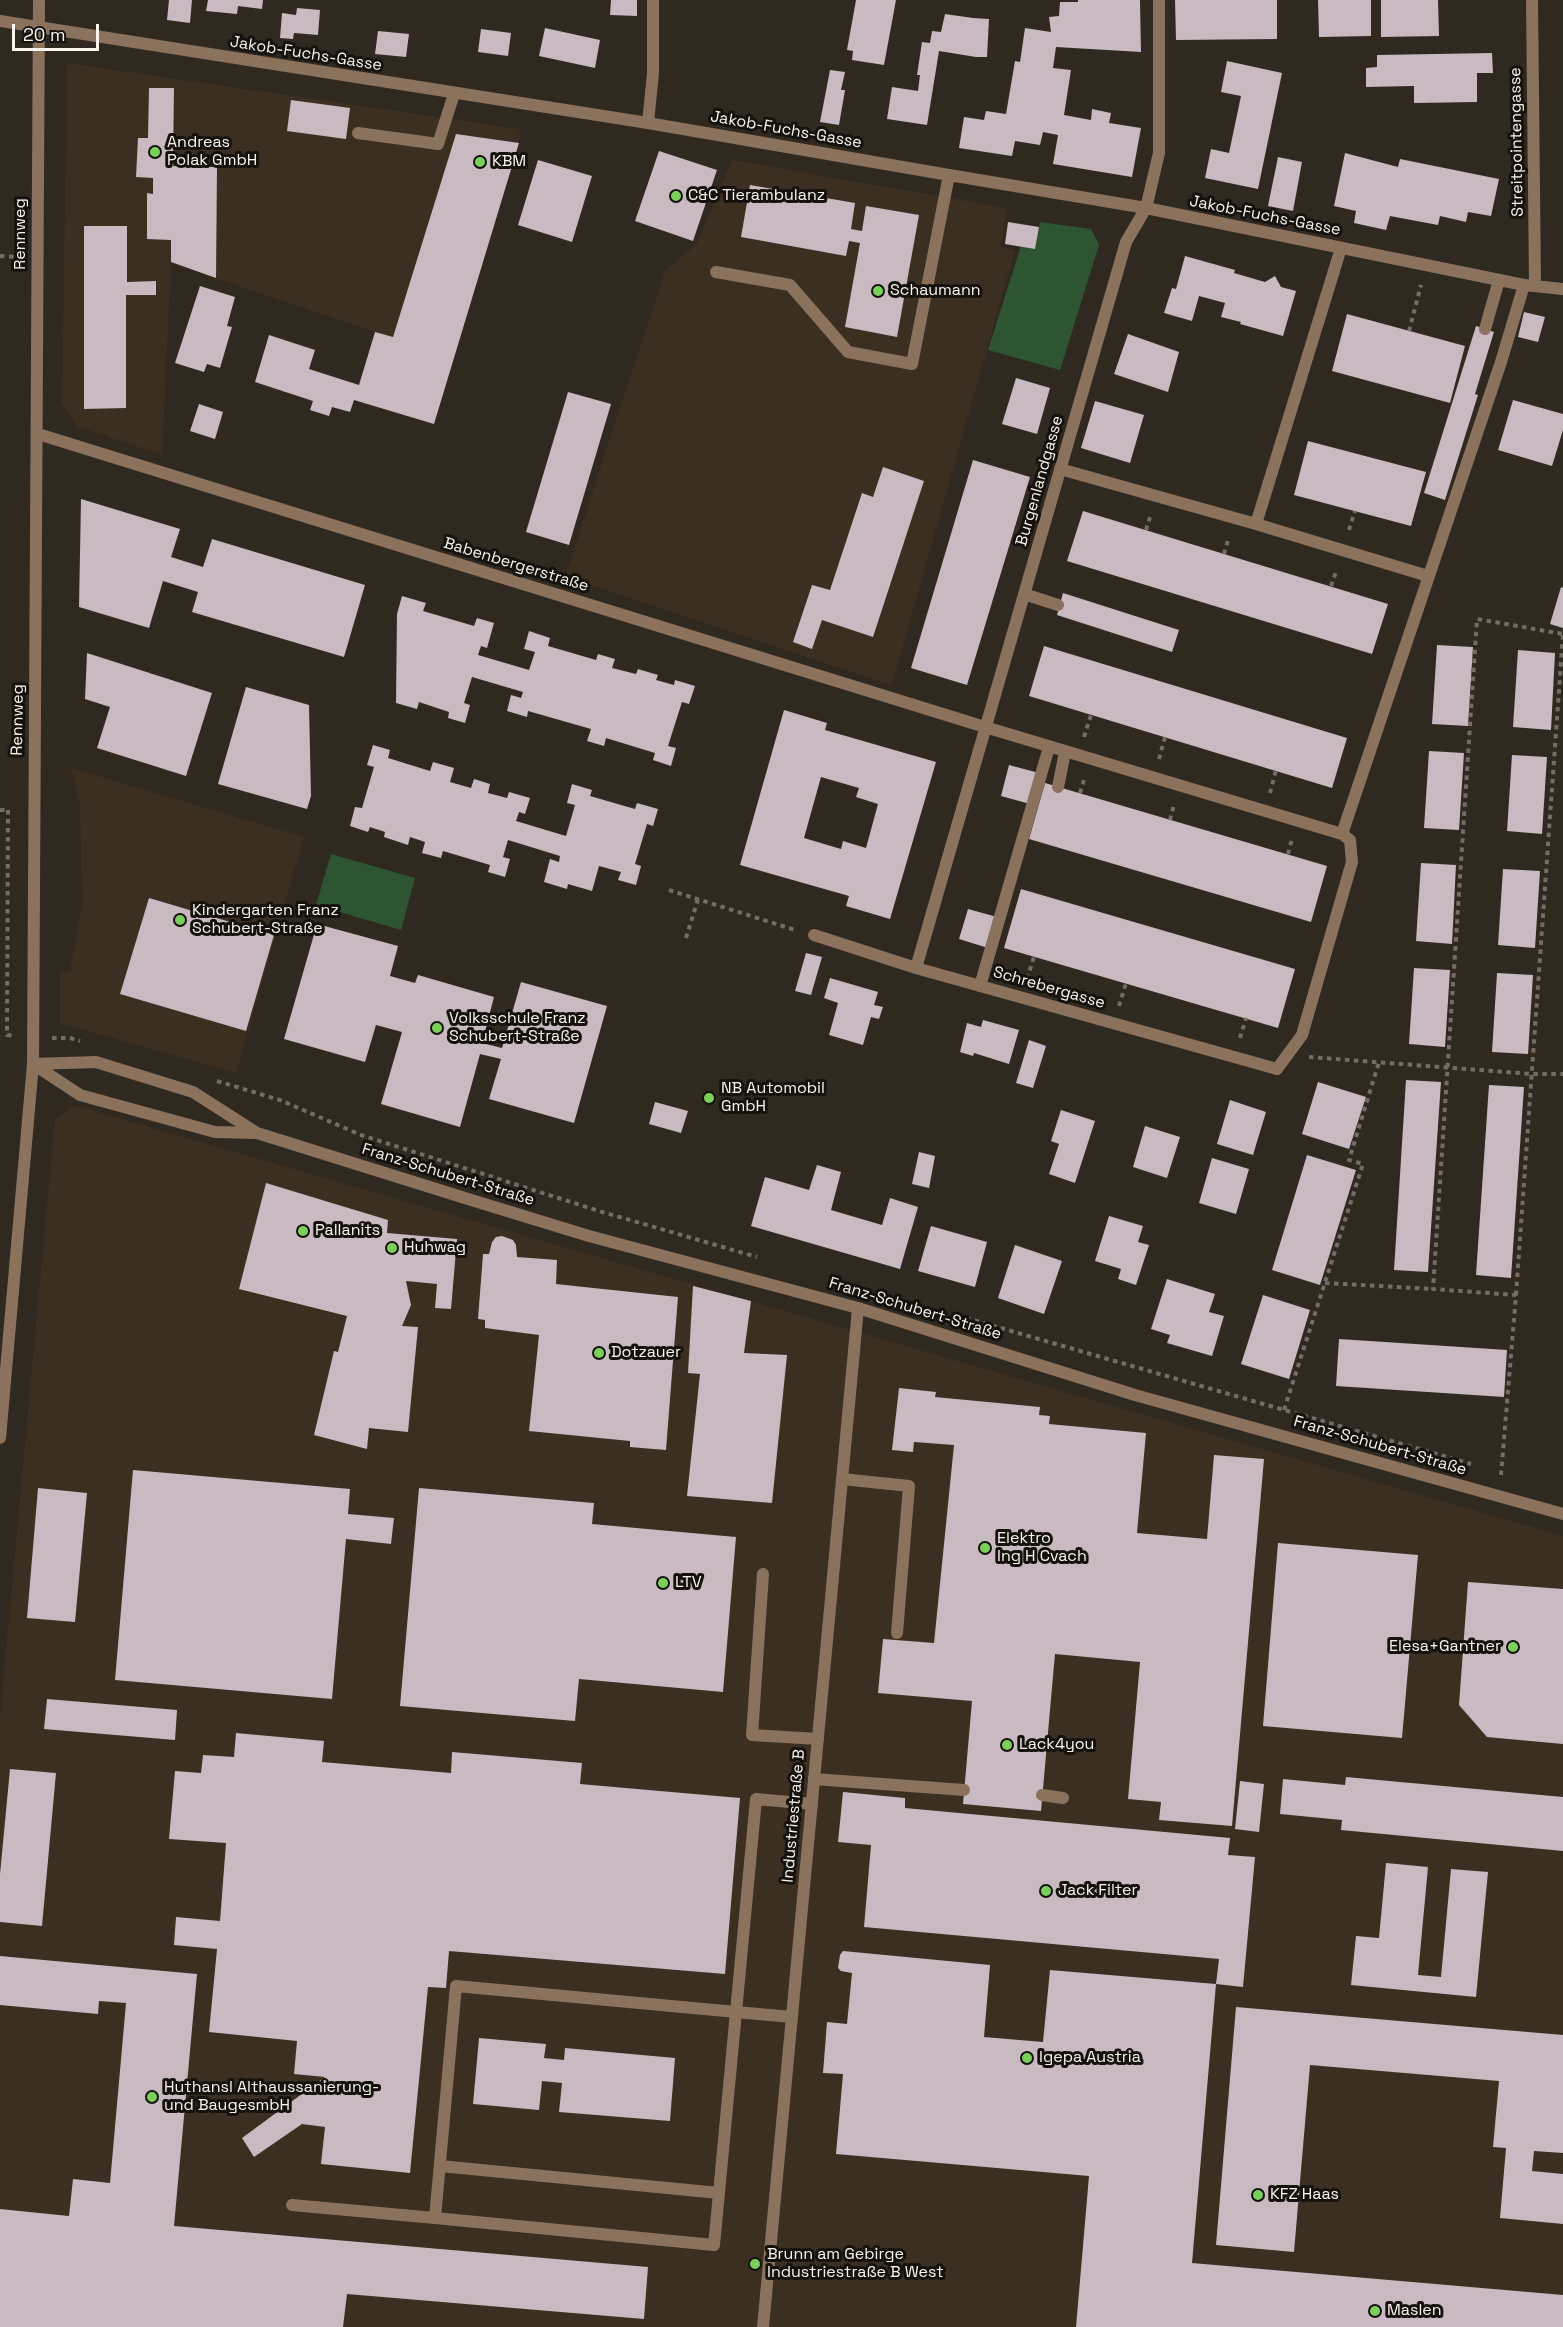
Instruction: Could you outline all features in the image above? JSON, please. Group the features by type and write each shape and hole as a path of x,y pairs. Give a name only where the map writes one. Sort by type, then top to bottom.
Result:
{"street":[{"name":"Rennweg","path":"0,1438 33,1064 39,0"},
{"path":"648,123 653,73 653,0"},
{"name":"Burgenlandgasse","path":"916,968 1126,242 1146,208 1159,153 1159,0"},
{"name":"Streitpointengasse","path":"1342,834 1529,285 1532,0"},
{"name":"Jakob-Fuchs-Gasse","path":"0,21 38,29 648,123 1146,208 1499,280 1563,288"},
{"path":"358,133 438,144 454,94"},
{"path":"716,272 790,285 848,352 912,364 949,175"},
{"path":"1256,524 1341,248"},
{"path":"1485,329 1499,280"},
{"name":"Babenbergerstraße","path":"38,434 1065,752 1342,834"},
{"path":"1060,469 1256,524 1428,576"},
{"path":"1024,594 1058,605"},
{"path":"980,986 1049,747"},
{"path":"1058,787 1065,752"},
{"path":"1277,1069 1302,1035 1352,862 1350,840 1342,834"},
{"name":"Schrebergasse","path":"814,935 916,968 1277,1069"},
{"name":"Franz-Schubert-Straße","path":"33,1064 96,1062 193,1092 257,1134"},
{"name":"Franz-Schubert-Straße","path":"33,1064 80,1095 215,1132 257,1134 590,1236 858,1308 1135,1395 1563,1514"},
{"name":"Industriestraße B","path":"763,2327 858,1308"},
{"path":"842,1479 909,1486 897,1634"},
{"path":"763,1574 752,1735 818,1739"},
{"path":"814,1779 964,1790"},
{"path":"1042,1796 1063,1798"},
{"path":"292,2205 714,2245 756,1799 812,1804"},
{"path":"435,2217 456,1986 792,2018"},
{"path":"440,2166 719,2193"}],"path":[{"path":"1408,331 1427,266"},
{"path":"1433,1289 1478,619 1563,634 1516,1295 1499,1497"},
{"path":"8,810 7,1035 70,1038 81,1041"},
{"path":"669,890 814,935"},
{"path":"686,938 698,899"},
{"path":"1277,1069 1306,1057 1532,1074 1563,1074"},
{"path":"1284,1410 1363,1164 1349,1160 1379,1062"},
{"path":"208,1077 236,1089 280,1100 361,1135 599,1211 759,1258"},
{"path":"1325,1283 1516,1295"},
{"path":"964,1317 1474,1465"},
{"path":"1492,1471 1509,1476"}],"shaded area":[{"path":"67,63 520,129 519,143 434,424 355,400 375,332 171,263 162,455 76,426 62,403"},
{"path":"732,160 1007,208 1001,248 1015,250 892,685 565,576 665,271 697,243"},
{"name":"Kindergarten Franz Schubert-Straße","path":"71,768 304,837 236,1073 60,1023 60,975 70,971 82,903 80,804"},
{"path":"76,1106 1563,1536 1563,2327 0,2327 0,1715 55,1119"}],"green space":[{"path":"1040,222 1091,229 1099,245 1060,370 988,350 1021,246 1035,249"},
{"path":"331,854 415,878 401,930 316,905"}],"building":[{"path":"169,0 192,0 190,23 167,20"},
{"path":"208,0 263,0 262,9 238,6 237,14 206,11"},
{"path":"611,0 637,0 637,16 610,15"},
{"path":"856,0 896,0 884,65 852,60 853,51 847,50"},
{"path":"1078,0 1140,0 1141,52 1056,47 1053,68 1071,70 1064,115 1091,120 1092,109 1111,113 1109,123 1141,128 1132,177 1053,164 1058,135 1043,132 1040,145 1015,141 1012,156 959,148 964,117 984,120 986,111 1006,114 1015,61 1020,62 1025,28 1051,32 1049,17 1059,16 1060,2 1078,2"},
{"path":"1175,0 1277,0 1277,39 1176,40"},
{"path":"1318,0 1371,0 1371,36 1319,37"},
{"path":"1381,0 1438,0 1439,36 1381,37"},
{"path":"297,8 320,10 318,35 294,33 293,39 280,38 282,13 296,15"},
{"path":"945,14 989,19 987,57 939,51 927,125 887,119 892,87 918,91 920,75 917,75 922,42 930,43 932,31 941,32"},
{"path":"545,28 600,40 595,68 539,56"},
{"path":"481,29 511,33 508,56 478,52"},
{"path":"378,31 409,34 406,57 375,54"},
{"path":"1492,53 1493,73 1477,73 1477,102 1414,103 1414,86 1366,87 1366,68 1377,67 1377,55"},
{"path":"1227,61 1282,73 1258,189 1205,178 1211,149 1229,153 1241,96 1221,92"},
{"path":"830,70 845,72 841,90 845,90 839,125 820,122"},
{"path":"149,88 174,88 173,166 217,167 216,278 171,262 171,240 147,239 147,193 153,194 153,178 136,177 138,138 148,138"},
{"path":"291,100 350,108 346,139 287,131"},
{"path":"456,134 519,143 434,424 354,400 350,412 332,407 329,416 310,410 313,401 255,382 269,335 315,350 309,369 359,385 375,332 393,337"},
{"name":"C&C Tierambulanz","path":"659,151 717,170 693,241 635,221"},
{"path":"1345,153 1398,167 1400,159 1499,179 1491,216 1468,212 1466,222 1440,216 1438,225 1390,216 1386,230 1354,223 1356,211 1334,206"},
{"path":"1278,157 1302,162 1293,211 1268,206"},
{"path":"538,160 592,176 572,242 518,225"},
{"name":"Schaumann","path":"750,185 855,203 851,229 862,231 866,206 919,215 897,337 845,327 860,243 849,241 846,256 741,237"},
{"path":"1008,222 1039,227 1035,249 1005,244"},
{"path":"84,226 127,226 127,282 156,281 156,295 126,295 126,408 84,409"},
{"path":"1185,256 1235,270 1234,273 1265,282 1275,276 1281,287 1296,291 1283,336 1221,317 1225,303 1199,296 1192,321 1164,313 1172,288 1176,289"},
{"path":"200,286 235,297 227,326 232,327 220,368 207,364 204,372 175,363"},
{"path":"1524,312 1545,317 1538,342 1518,337"},
{"path":"1347,314 1465,346 1450,403 1332,371"},
{"path":"1476,326 1494,332 1475,394 1478,395 1445,500 1424,493"},
{"path":"1128,334 1179,352 1168,392 1114,374"},
{"path":"1016,378 1050,388 1037,434 1002,424"},
{"path":"568,392 611,404 569,545 526,532"},
{"path":"1513,400 1563,414 1563,430 1552,466 1498,450"},
{"path":"1095,401 1144,415 1130,463 1081,448"},
{"path":"199,404 223,412 215,439 190,431"},
{"path":"1308,441 1426,472 1411,526 1294,495"},
{"path":"973,460 1030,477 967,685 911,668"},
{"path":"883,467 924,481 873,637 822,620 812,649 793,642 812,585 830,590 862,493 873,497"},
{"path":"81,499 180,529 171,557 203,567 212,539 365,585 344,657 192,612 198,592 163,581 149,628 79,607"},
{"path":"1083,511 1388,604 1372,654 1067,561"},
{"path":"1561,587 1563,588 1563,628 1550,624"},
{"path":"1063,593 1179,630 1172,652 1057,615"},
{"path":"402,596 426,603 423,611 474,626 477,618 494,623 487,648 481,646 478,655 529,670 535,652 524,649 529,631 550,638 548,646 596,660 598,654 615,659 612,668 636,674 638,669 658,675 656,680 674,685 675,680 695,686 689,704 682,702 668,746 676,748 671,766 653,760 655,753 606,738 604,746 587,741 591,729 528,711 527,717 507,711 511,695 521,698 523,692 472,677 464,703 470,705 465,723 448,718 449,712 419,702 417,709 396,703 397,614"},
{"path":"1437,645 1473,647 1468,726 1432,724"},
{"path":"1044,646 1347,738 1332,788 1029,696"},
{"path":"1518,650 1555,653 1551,730 1513,727"},
{"path":"87,653 212,693 186,776 97,748 110,707 85,699"},
{"path":"246,687 309,705 311,796 307,809 218,784"},
{"path":"784,710 827,723 825,730 936,762 890,919 846,906 849,896 740,865","holes":["821,777 859,788 856,797 878,804 866,848 843,841 841,849 804,838"]},
{"path":"373,745 390,750 388,758 430,771 433,762 454,768 450,782 471,788 474,779 490,784 488,793 507,798 509,792 530,798 525,814 519,812 516,821 566,836 575,805 567,803 572,784 592,790 590,796 635,809 637,803 658,809 653,826 647,824 635,864 641,866 636,885 618,880 621,872 599,866 592,891 568,884 567,889 544,882 550,859 559,862 560,856 508,840 503,857 510,859 505,877 488,872 490,865 443,851 441,858 422,853 425,842 410,837 408,845 384,837 385,832 370,827 368,832 350,826 355,807 362,808 374,767 367,765"},
{"path":"1429,751 1464,753 1459,830 1424,828"},
{"path":"1512,755 1547,757 1542,834 1507,831"},
{"path":"1009,765 1039,773 1030,804 1001,796"},
{"path":"1045,783 1327,866 1311,922 1029,839"},
{"path":"1421,863 1456,865 1452,944 1416,941"},
{"path":"1503,869 1540,871 1535,948 1498,945"},
{"path":"1021,889 1295,969 1278,1028 1004,948"},
{"path":"149,898 274,935 246,1031 120,994"},
{"path":"968,909 997,917 988,948 959,939"},
{"name":"Volksschule Franz Schubert-Straße","path":"317,924 398,946 390,976 415,983 418,975 494,997 482,1043 502,1048 521,982 607,1006 574,1123 489,1099 501,1059 480,1054 460,1127 381,1104 402,1032 376,1025 365,1062 284,1039"},
{"path":"806,953 822,957 811,995 795,991"},
{"path":"1414,968 1450,970 1445,1047 1409,1044"},
{"path":"1497,973 1533,975 1528,1054 1492,1052"},
{"path":"830,978 878,992 874,1005 883,1007 879,1019 871,1017 863,1045 829,1035 838,1003 824,998"},
{"path":"983,1020 1019,1030 1009,1064 974,1053 973,1056 960,1052 967,1023 981,1027"},
{"path":"1029,1040 1046,1046 1033,1088 1016,1083"},
{"path":"1406,1080 1441,1082 1428,1272 1394,1270"},
{"path":"1318,1082 1366,1097 1349,1149 1302,1134"},
{"path":"1489,1085 1524,1087 1511,1278 1476,1275"},
{"path":"1230,1100 1266,1112 1253,1155 1217,1144"},
{"path":"655,1102 688,1111 681,1133 649,1124"},
{"path":"1061,1110 1095,1121 1075,1183 1049,1174 1059,1144 1051,1141"},
{"path":"1145,1126 1180,1137 1167,1178 1133,1167"},
{"path":"919,1152 935,1156 929,1188 912,1184"},
{"path":"1307,1155 1356,1170 1320,1285 1272,1270"},
{"path":"1212,1158 1249,1169 1236,1214 1199,1203"},
{"path":"817,1165 841,1172 831,1210 882,1225 890,1198 918,1207 900,1269 751,1226 765,1177 809,1190"},
{"path":"266,1183 388,1220 387,1233 457,1239 451,1309 435,1308 437,1284 406,1281 411,1305 402,1326 418,1327 408,1432 369,1428 367,1449 314,1435 334,1351 338,1352 347,1316 239,1289"},
{"path":"1109,1216 1143,1226 1138,1242 1149,1245 1136,1285 1118,1279 1121,1269 1095,1261"},
{"path":"931,1226 987,1242 975,1287 918,1271"},
{"path":"502,1236 513,1240 517,1257 557,1260 556,1284 678,1297 666,1450 630,1447 630,1441 529,1431 539,1335 485,1328 485,1320 478,1319 483,1254 489,1254 492,1242 496,1237"},
{"path":"1015,1245 1062,1261 1044,1314 998,1298"},
{"path":"1167,1279 1215,1294 1209,1312 1224,1316 1212,1356 1167,1343 1170,1335 1151,1329"},
{"path":"693,1286 751,1301 744,1353 787,1355 772,1503 687,1496 700,1374 688,1373"},
{"path":"1263,1295 1310,1310 1289,1379 1241,1364"},
{"path":"1339,1339 1507,1350 1504,1397 1336,1386"},
{"path":"899,1388 936,1392 935,1397 1040,1407 1039,1415 1050,1416 1049,1424 1146,1433 1137,1533 1207,1539 1214,1455 1264,1459 1232,1826 1159,1820 1161,1802 1128,1799 1140,1662 1055,1654 1041,1811 963,1804 972,1701 878,1693 883,1639 934,1643 954,1445 914,1442 913,1452 892,1450"},
{"path":"133,1470 350,1489 348,1514 394,1518 391,1544 346,1539 332,1699 115,1680"},
{"path":"38,1488 87,1493 75,1622 27,1618"},
{"path":"419,1488 594,1503 592,1524 736,1537 723,1692 579,1679 575,1721 400,1706"},
{"path":"1278,1543 1418,1555 1402,1738 1263,1726"},
{"name":"Elesa+Gantner","path":"1468,1582 1563,1589 1563,1744 1487,1737 1459,1705"},
{"path":"47,1699 177,1710 175,1740 44,1729"},
{"path":"236,1733 324,1741 322,1762 451,1773 452,1752 582,1763 580,1784 740,1798 725,1974 449,1951 446,1988 428,1987 410,2173 321,2164 325,2127 302,2124 254,2157 242,2138 325,2077 294,2074 297,2041 209,2032 217,1949 174,1945 176,1917 220,1921 226,1843 169,1839 175,1771 201,1773 203,1755 234,1757"},
{"path":"10,1769 56,1773 42,1926 0,1922 0,1874"},
{"path":"1346,1777 1563,1797 1563,1851 1341,1830 1342,1820 1280,1814 1283,1779 1345,1785"},
{"path":"1240,1781 1264,1784 1259,1832 1235,1829"},
{"name":"Jack Filter","path":"843,1792 905,1798 905,1808 1230,1838 1228,1855 1255,1857 1243,1987 1216,1984 1219,1959 864,1927 871,1845 838,1842"},
{"path":"1386,1863 1428,1867 1418,1975 1441,1977 1451,1869 1488,1872 1476,1997 1351,1985 1356,1936 1379,1938"},
{"name":"Igepa Austria","path":"843,1951 990,1965 984,2037 1043,2042 1050,1970 1216,1984 1192,2263 1563,2295 1563,2327 1076,2327 1089,2176 836,2154 843,2074 823,2073 827,2022 847,2024 852,1973 841,1971 838,1968"},
{"path":"0,1956 197,1974 174,2226 648,2267 644,2319 347,2294 343,2327 0,2327 0,2209 69,2216 73,2179 110,2183 126,2003 99,2001 98,2014 0,2005"},
{"path":"1236,2007 1563,2035 1563,2153 1534,2151 1532,2171 1563,2174 1563,2224 1500,2218 1506,2148 1493,2147 1499,2081 1310,2065 1294,2252 1216,2245"},
{"path":"479,2038 546,2044 544,2058 564,2060 565,2048 675,2058 670,2121 559,2112 562,2083 542,2081 539,2110 473,2104"}],"place":[{"name":"Andreas Polak GmbH","path":"155,152"},
{"name":"KBM","path":"480,162"},
{"name":"C&C Tierambulanz","path":"676,196"},
{"name":"Schaumann","path":"878,291"},
{"name":"Kindergarten Franz Schubert-Straße","path":"180,920"},
{"name":"Volksschule Franz Schubert-Straße","path":"437,1028"},
{"name":"NB Automobil GmbH","path":"709,1098"},
{"name":"Pallanits","path":"303,1231"},
{"name":"Huhwag","path":"392,1248"},
{"name":"Dotzauer","path":"599,1353"},
{"name":"Elektro Ing H Cvach","path":"985,1548"},
{"name":"LTV","path":"663,1583"},
{"name":"Elesa+Gantner","path":"1513,1647"},
{"name":"Lack4you","path":"1007,1745"},
{"name":"Jack Filter","path":"1046,1891"},
{"name":"Igepa Austria","path":"1027,2058"},
{"name":"Huthansl Althaussanierung- und BaugesmbH","path":"152,2097"},
{"name":"KFZ Haas","path":"1258,2195"},
{"name":"Brunn am Gebirge Industriestraße B West","path":"755,2264"},
{"name":"Maslen","path":"1375,2311"}]}
